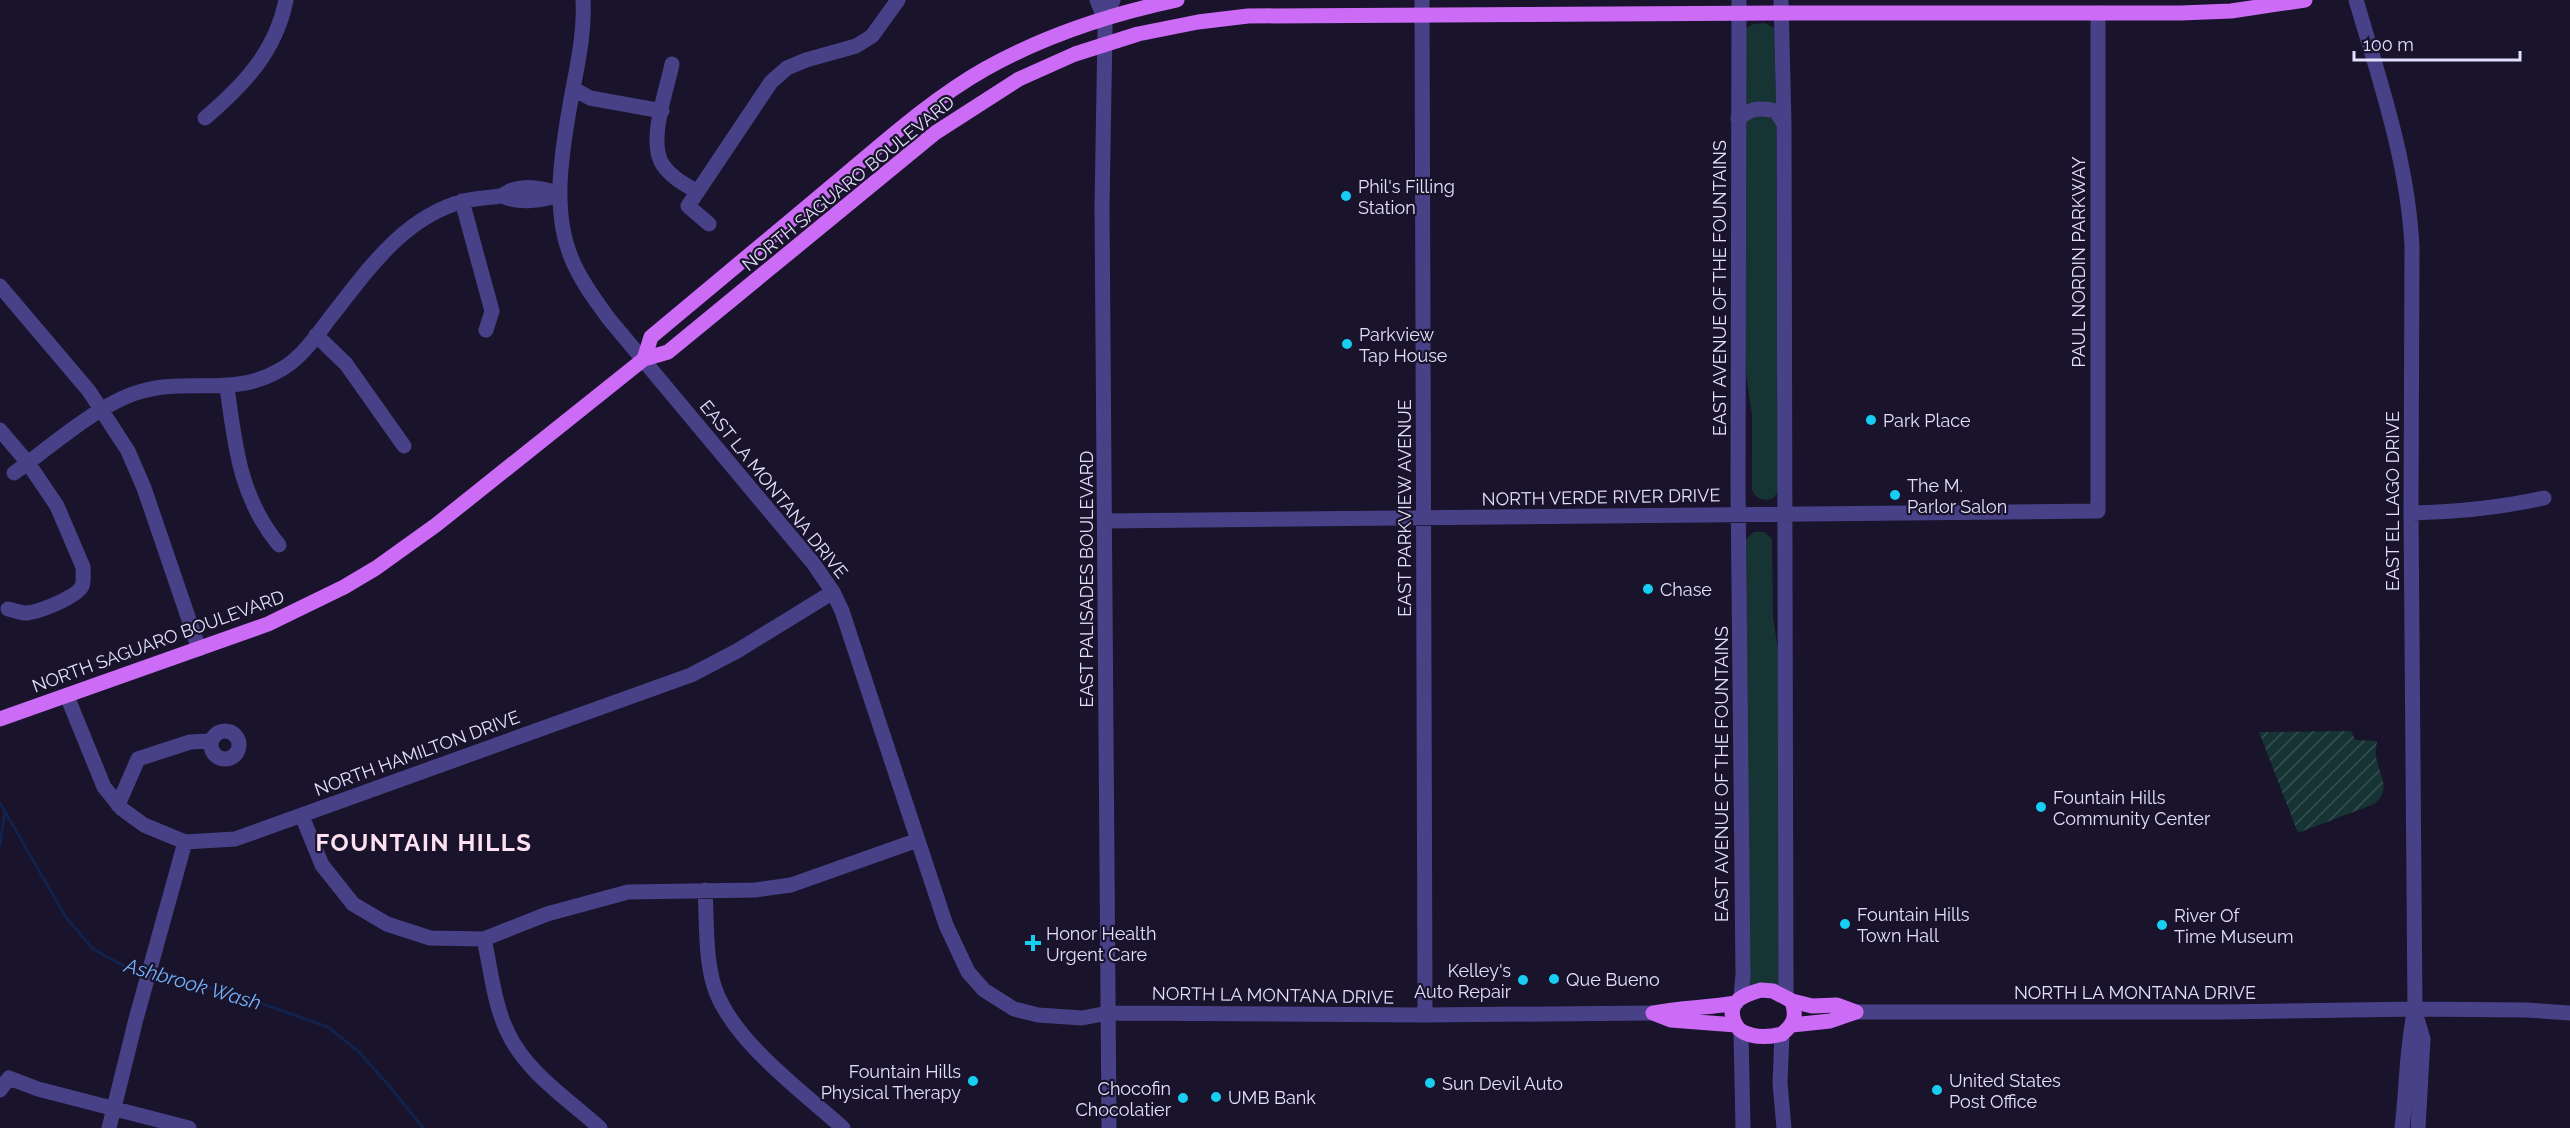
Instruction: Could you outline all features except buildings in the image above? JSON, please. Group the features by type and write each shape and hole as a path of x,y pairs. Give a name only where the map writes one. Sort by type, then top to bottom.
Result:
{"main road":[{"name":"NORTH SAGUARO BOULEVARD","path":"0,719 268,624 344,587 376,568 436,525 644,359 668,352 935,133 973,107 1105,31 1177,0"},
{"name":"NORTH SAGUARO BOULEVARD","path":"644,359 651,337 934,104 968,80 1006,58 1049,38 1105,31 1155,30 1228,18 1422,8 2098,6 2231,11 2305,0"},
{"path":"1761,990 1773,991 1812,1006 1837,1005 1856,1012 1830,1021 1766,1036 1738,1028 1732,1014 1738,1000 1761,990"},
{"path":"1787,1030 1796,1012 1790,999"},
{"name":"NORTH LA MONTANA DRIVE","path":"1653,1012 1738,1000"},
{"name":"NORTH LA MONTANA DRIVE","path":"1653,1012 1671,1020 1738,1028"}],"street":[{"path":"205,118 249,77 267,51 281,24 286,0"},
{"name":"EAST LA MONTANA DRIVE","path":"583,0 580,51 561,170 560,194 563,222 573,262 591,295 813,563 833,592 862,666 958,955 968,972 984,990 1014,1009 1038,1015 1082,1018 1108,1013"},
{"path":"709,224 688,206 771,82 787,68 806,60 856,46 872,36 898,0"},
{"path":"1097,0 1105,31"},
{"path":"1105,31 1113,0"},
{"name":"EAST EL LAGO DRIVE","path":"2356,0 2398,151 2411,213 2415,1009 2408,1042 2407,1084 2402,1128"},
{"path":"1781,6 1784,124 1784,514 1788,824 1788,952 1785,970 1790,999"},
{"name":"PAUL NORDIN PARKWAY","path":"2098,6 2098,511"},
{"name":"EAST AVENUE OF THE FOUNTAINS","path":"1738,1000 1743,975 1738,416 1739,7"},
{"name":"EAST PARKVIEW AVENUE","path":"1422,8 1425,1016"},
{"name":"EAST PALISADES BOULEVARD","path":"1105,31 1102,208 1109,1128"},
{"path":"672,64 662,106 657,150 661,163 669,173 696,191"},
{"path":"574,89 590,98 662,106"},
{"name":"EAST AVENUE OF THE FOUNTAINS","path":"1738,119 1752,109 1764,108 1776,111 1784,124"},
{"path":"14,473 102,410 138,392 154,388 227,387 255,382 282,369 316,335 377,259 412,225 435,212 462,201 502,196 512,190 543,188 560,194"},
{"path":"462,201 492,311 486,330"},
{"path":"0,286 102,410 136,469 199,649"},
{"path":"316,335 346,364 404,446"},
{"path":"227,387 235,446 247,491 262,525 279,545"},
{"path":"0,430 28,463 57,506 83,567 82,586 75,595 26,613 8,609"},
{"path":"2411,513 2489,509 2544,498"},
{"name":"NORTH VERDE RIVER DRIVE","path":"1105,521 2098,511"},
{"name":"NORTH HAMILTON DRIVE","path":"67,696 104,787 118,805 144,825 185,842 234,839 692,675 737,651 833,592"},
{"path":"118,805 138,759 190,742 212,741"},
{"path":"302,816 322,864 353,904 387,924 430,938 484,939 547,914 628,892 755,890 791,885 918,840"},
{"path":"109,1128 185,842"},
{"path":"705,890 711,972 727,1015 758,1051 843,1128"},
{"path":"484,939 500,1014 519,1052 546,1081 600,1128"},
{"path":"2415,1009 2526,1010 2570,1013"},
{"name":"EAST EL LAGO DRIVE","path":"2415,1009 2423,1039 2418,1128"},
{"name":"NORTH LA MONTANA DRIVE","path":"1856,1012 2222,1012 2415,1009"},
{"name":"NORTH LA MONTANA DRIVE","path":"1108,1013 1425,1016 1653,1012"},
{"path":"1738,1028 1743,1128"},
{"path":"1784,1128 1780,1083 1787,1030"},
{"path":"0,1090 9,1078 38,1089 189,1128"}],"green space":[{"path":"1765,23 1774,28 1776,105 1745,105 1746,28 1754,24"},
{"path":"1768,113 1776,122 1778,492 1773,498 1763,500 1758,498 1752,490 1752,415 1746,375 1746,118"},
{"path":"1754,532 1765,532 1772,539 1773,617 1779,656 1782,987 1746,988 1748,976 1746,539"},
{"path":"2351,731 2355,740 2377,741 2376,756 2383,784 2382,794 2374,804 2298,833 2259,732"}],"waterway":[{"name":"Ashbrook Wash","path":"0,803 65,916 93,949 135,972 143,973"},
{"path":"0,845 5,811"},
{"name":"Ashbrook Wash","path":"152,975 229,992 328,1027 359,1052 423,1128"}],"place":[{"name":"Phil's Filling Station","path":"1346,196"},
{"name":"Parkview Tap House","path":"1347,344"},
{"name":"Park Place","path":"1871,420"},
{"name":"The M. Parlor Salon","path":"1895,495"},
{"name":"Chase","path":"1648,589"},
{"name":"Fountain Hills Community Center","path":"2041,807"},
{"name":"Fountain Hills Town Hall","path":"1845,924"},
{"name":"River Of Time Museum","path":"2162,925"},
{"name":"Honor Health Urgent Care","path":"1033,943"},
{"name":"Que Bueno","path":"1554,979"},
{"name":"Kelley's Auto Repair","path":"1523,980"},
{"name":"Fountain Hills Physical Therapy","path":"973,1081"},
{"name":"Sun Devil Auto","path":"1430,1083"},
{"name":"United States Post Office","path":"1937,1090"},
{"name":"UMB Bank","path":"1216,1097"},
{"name":"Chocofin Chocolatier","path":"1183,1098"}],"district":[{"name":"FOUNTAIN HILLS","path":"424,842"}]}
